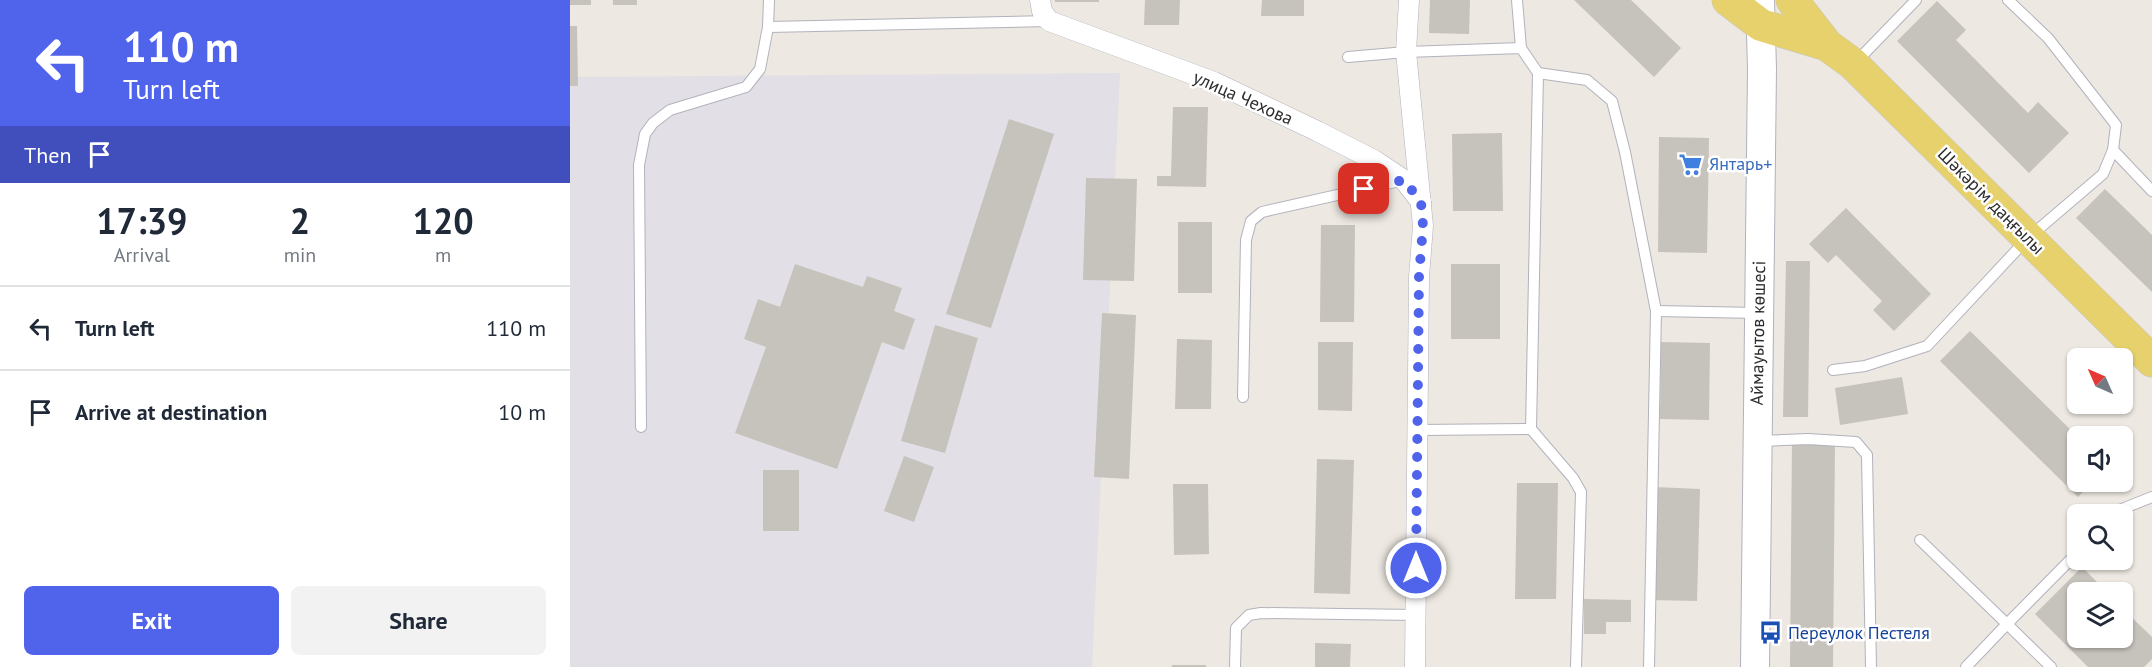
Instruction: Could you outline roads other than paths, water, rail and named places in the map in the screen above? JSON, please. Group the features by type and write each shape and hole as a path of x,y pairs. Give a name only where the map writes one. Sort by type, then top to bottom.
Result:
{"main road":[{"name":"Шәкәрім даңғылы","path":"1728,0 1761,13 1827,45 1853,64 2152,362"},
{"name":"Шәкәрім даңғылы","path":"1792,0 1827,45"}],"street":[{"path":"1040,0 1042,11 1049,21"},
{"path":"1409,0 1406,52 1423,226 1419,276 1415,667"},
{"name":"Аймауытов көшесі","path":"1755,667 1761,13"},
{"name":"улица Чехова","path":"1049,21 1214,82 1374,160 1404,180 1421,202"}],"lane":[{"path":"641,428 639,165 645,134 653,123 670,110 746,87 760,69 768,27 769,0"},
{"path":"1517,0 1521,48 1538,73 1531,429 1573,478 1581,492 1576,667"},
{"path":"1853,64 1916,0"},
{"path":"1833,370 1865,366 1927,346 2028,238 2103,174 2113,150 2116,125 2048,38 2008,0"},
{"path":"768,27 1049,21"},
{"path":"1348,57 1406,52 1521,48"},
{"path":"1538,73 1587,80 1612,101 1625,152 1656,311 1649,667"},
{"path":"2113,150 2152,190"},
{"path":"1243,397 1246,240 1251,221 1262,212 1404,180"},
{"path":"1656,311 1758,313"},
{"path":"1418,430 1531,429"},
{"path":"1757,441 1808,439 1856,442 1868,455 1871,667"},
{"path":"2133,505 2152,497"},
{"path":"1920,540 2051,667"},
{"path":"1966,667 2067,563"},
{"path":"1235,667 1236,628 1249,615 1261,613 1416,615"}],"place":[{"name":"Янтарь+","path":"1691,164"},
{"name":"Переулок Пестеля","path":"1770,633"}]}
